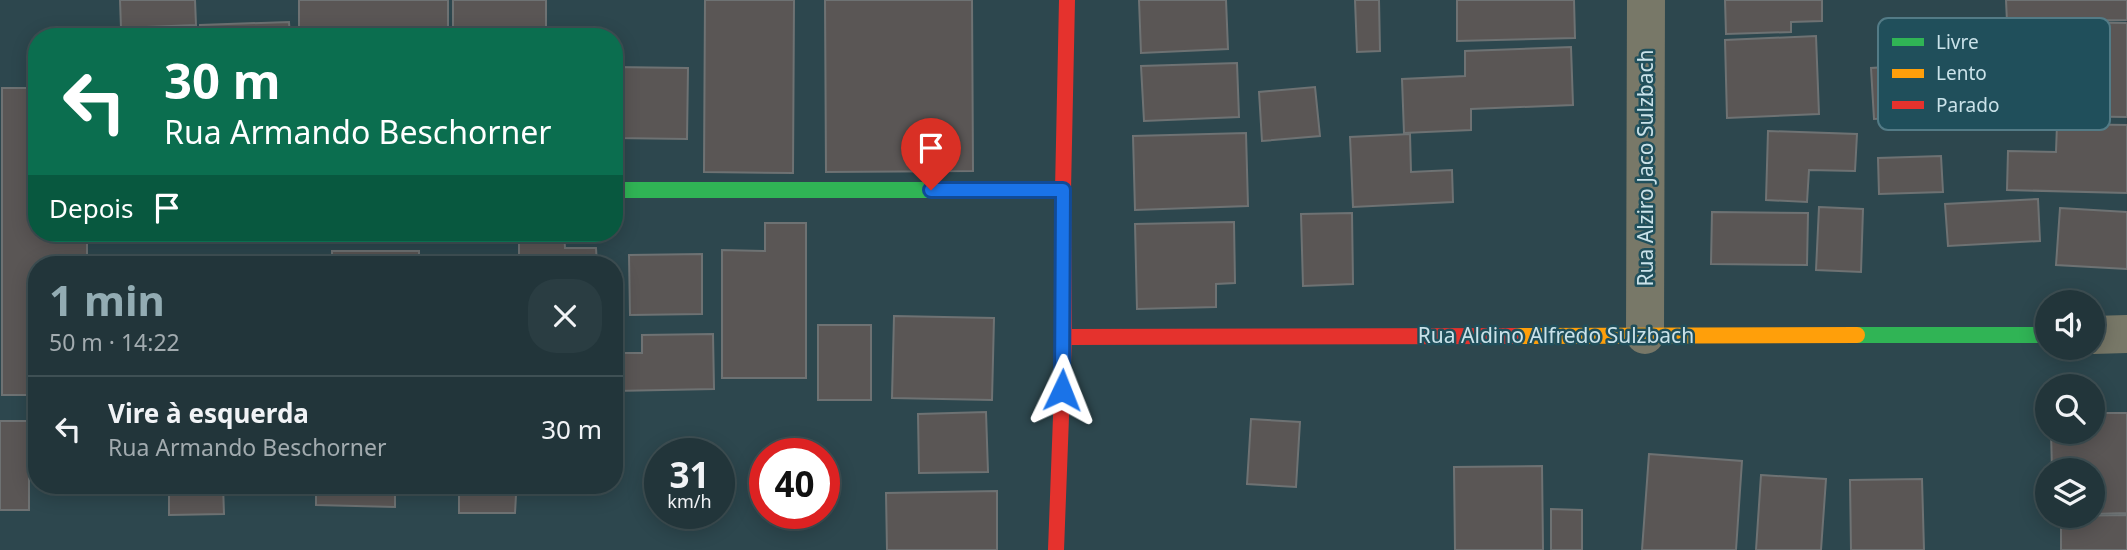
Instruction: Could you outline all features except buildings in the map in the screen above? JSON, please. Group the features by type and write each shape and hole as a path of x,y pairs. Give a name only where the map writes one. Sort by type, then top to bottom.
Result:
{"street":[{"path":"1056,550 1064,337 1063,190 1067,0"},
{"name":"Rua Alziro Jaco Sulzbach","path":"1645,335 1646,0"},
{"path":"623,190 1063,190"},
{"path":"2105,335 2127,334"},
{"name":"Rua Aldino Alfredo Sulzbach","path":"1064,337 2035,335"}],"traffic: fast":[{"path":"623,190 943,190"},
{"path":"1857,335 2035,335"}],"traffic: slow":[{"path":"943,190 1063,190"},
{"path":"1514,336 1857,335"}],"traffic: jam":[{"path":"1056,550 1064,337 1063,190 1067,0"},
{"path":"1064,337 1514,336"}],"route":[{"path":"931,190 1063,190 1062,390"}]}
